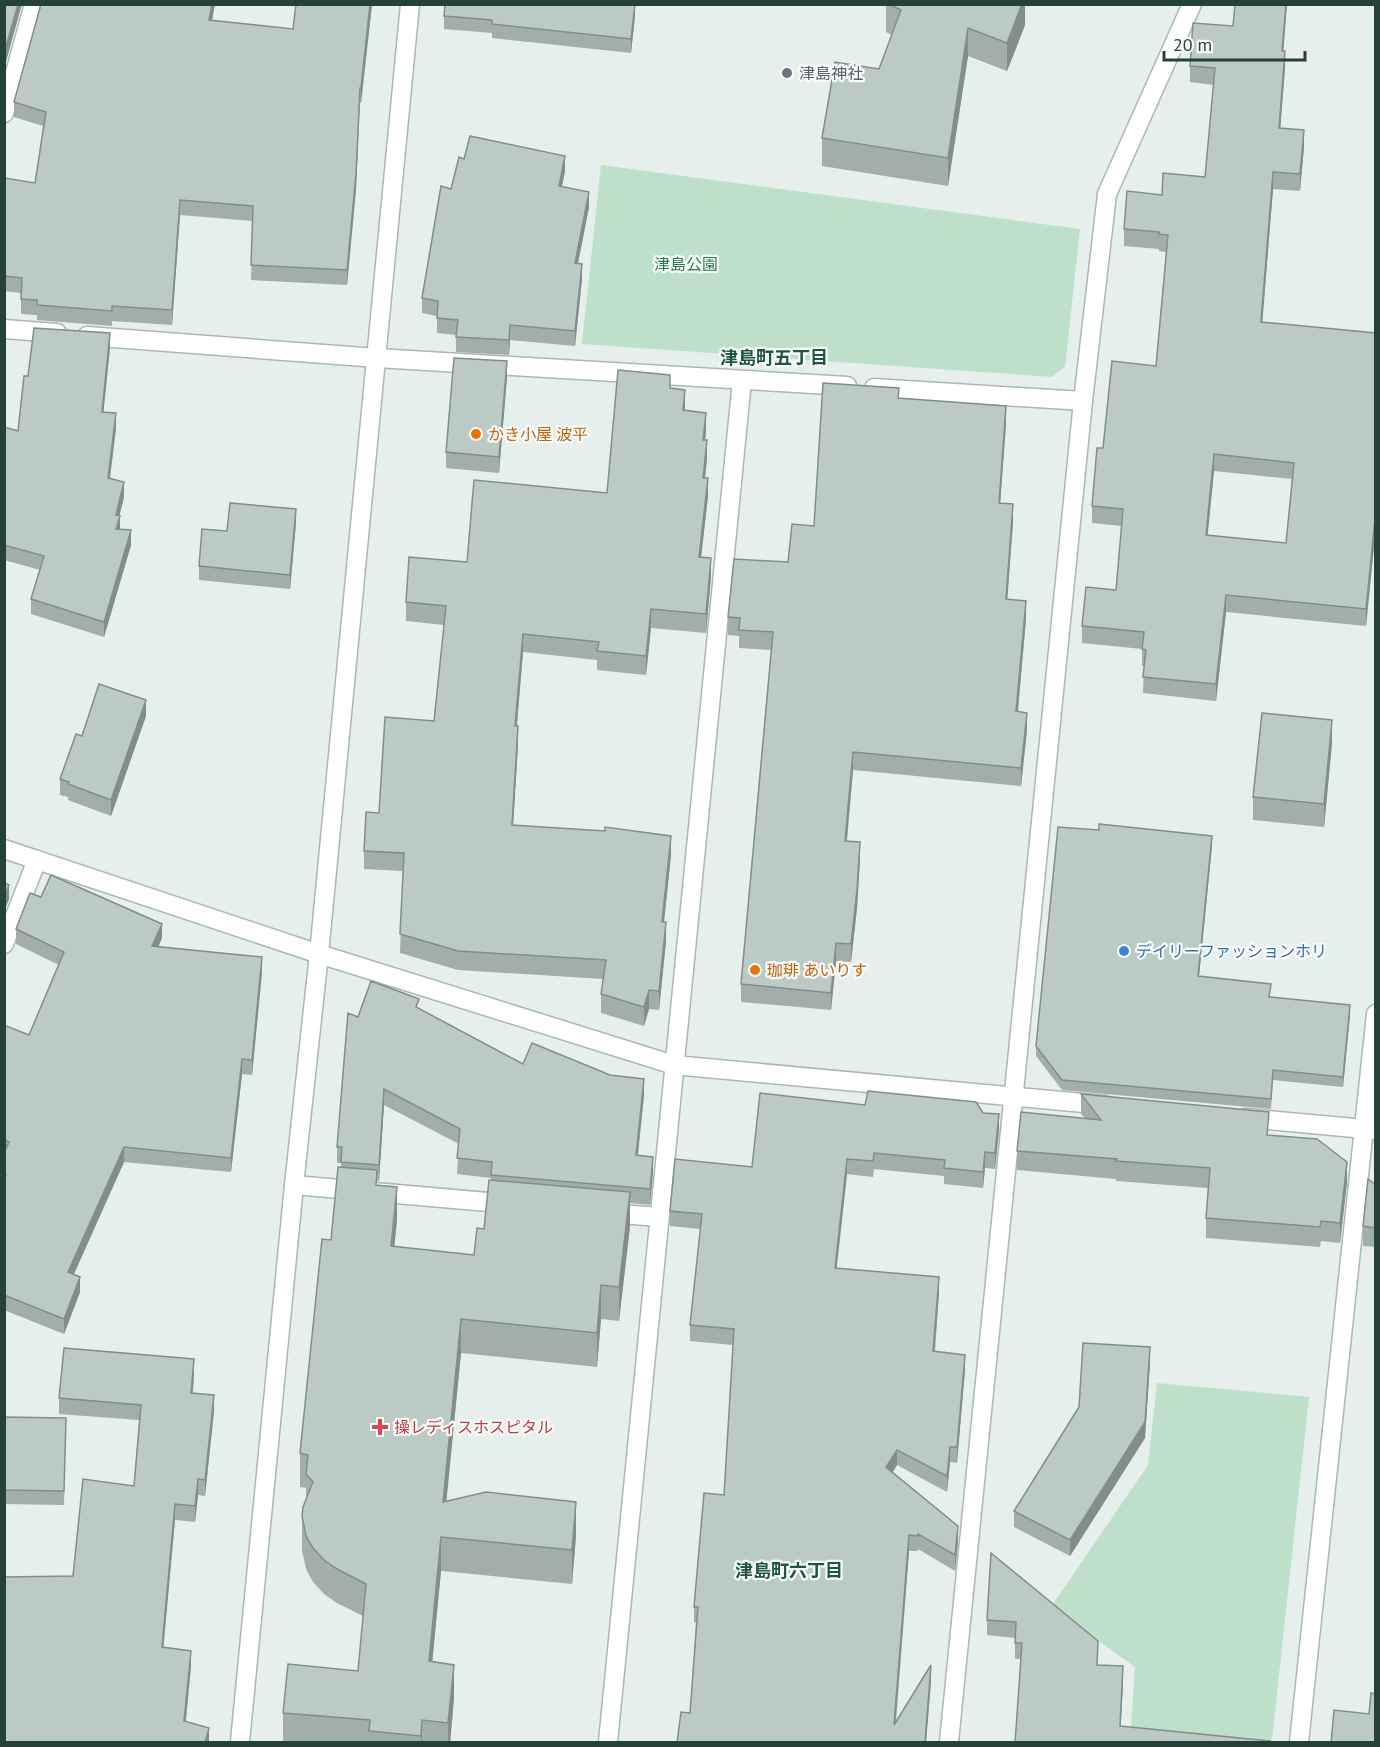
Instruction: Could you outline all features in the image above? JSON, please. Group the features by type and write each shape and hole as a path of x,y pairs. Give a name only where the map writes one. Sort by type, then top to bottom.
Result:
{"street":[{"path":"4,113 34,4"},
{"path":"240,1743 294,1185 319,954 410,4"},
{"path":"949,1743 1083,400 1107,194 1192,4"},
{"path":"4,329 376,358 1083,400"},
{"path":"608,1743 742,380"},
{"path":"4,849 319,954 674,1065 1119,1106"},
{"path":"4,944 37,860"},
{"path":"1299,1743 1370,1130 1376,1014"},
{"path":"1224,1116 1370,1130"},
{"path":"294,1185 530,1206"},
{"path":"588,1211 659,1217"}],"green space":[{"name":"津島公園","path":"601,165 1080,229 1065,367 1052,377 582,344"},
{"path":"1157,1383 1309,1397 1272,1740 1131,1727 1135,1667 1051,1607 1148,1465"}],"building":[{"path":"4,4 18,4 4,54"},
{"path":"41,4 212,4 209,20 293,29 296,4 370,4 360,88 356,174 347,270 251,265 253,206 180,200 172,310 112,306 112,311 37,305 37,300 21,299 22,278 4,276 4,185 5,178 35,183 46,112 14,102"},
{"path":"445,4 635,4 631,39 492,24 492,20 444,16"},
{"path":"888,4 1022,4 1007,43 968,28 948,158 822,138 835,62 879,69 901,10"},
{"path":"1235,4 1286,4 1279,128 1304,130 1300,174 1273,172 1261,322 1376,333 1376,509 1366,609 1226,595 1216,684 1143,677 1146,650 1142,649 1144,632 1082,626 1086,587 1116,590 1123,509 1092,506 1097,448 1103,448 1112,361 1156,366 1168,235 1124,229 1127,191 1162,195 1163,173 1205,177 1215,68 1190,66 1193,23 1233,26","holes":["1214,454 1294,463 1286,543 1206,535"]},
{"path":"470,136 565,156 559,186 589,192 575,263 582,264 575,331 510,325 509,340 456,337 458,320 437,318 438,301 422,298 441,186 451,189 459,157 464,159"},
{"path":"34,328 110,333 102,412 116,413 108,478 124,482 116,515 120,516 116,529 131,530 104,622 31,599 44,556 4,545 4,427 18,431 24,376 28,376"},
{"path":"454,358 507,361 499,457 446,452"},
{"path":"618,370 670,375 670,388 685,390 683,410 706,413 703,440 707,440 703,478 708,478 699,557 711,558 706,614 651,609 646,656 597,651 599,642 523,634 515,726 518,726 512,825 605,831 605,827 671,836 662,922 666,922 659,991 649,990 644,1007 601,994 606,960 458,951 400,934 404,853 364,851 366,812 379,813 385,717 434,721 446,606 406,602 409,557 467,562 474,480 607,493"},
{"path":"823,383 899,388 898,398 1006,406 999,503 1013,504 1006,599 1026,601 1016,711 1027,713 1021,768 853,752 845,841 860,842 857,890 851,944 836,943 831,993 741,984 773,632 739,630 740,618 728,617 734,559 788,562 792,524 814,526"},
{"path":"230,503 296,509 290,575 199,566 202,529 227,531"},
{"path":"99,684 146,700 111,800 60,779 76,734 82,736"},
{"path":"1262,713 1332,720 1324,804 1253,797"},
{"name":"デイリーファッションホリ","path":"1099,824 1212,836 1198,976 1271,984 1269,997 1350,1005 1343,1077 1273,1070 1271,1099 1062,1080 1036,1046 1058,827 1099,830"},
{"path":"51,875 162,924 152,946 262,957 252,1060 242,1059 231,1158 124,1147 68,1272 80,1277 64,1319 4,1295 4,1179 6,1175 4,1174 4,1153 9,1142 4,1139 4,1025 29,1035 64,952 16,929 30,893 41,897"},
{"path":"4,883 9,885 4,897"},
{"path":"371,981 419,999 416,1007 523,1064 532,1043 610,1075 644,1079 636,1155 653,1157 650,1189 491,1175 492,1162 457,1158 460,1129 384,1089 379,1165 341,1162 342,1147 337,1147 348,1013 358,1017"},
{"path":"868,1091 976,1102 983,1113 999,1114 995,1153 985,1152 983,1172 944,1168 945,1160 874,1153 873,1161 847,1159 835,1268 939,1277 933,1351 965,1355 957,1447 950,1447 947,1476 897,1450 886,1467 958,1526 955,1555 918,1534 918,1536 909,1535 894,1725 931,1665 925,1742 929,1743 677,1743 681,1712 690,1713 698,1607 694,1607 704,1493 724,1495 734,1329 690,1325 702,1214 670,1211 675,1159 752,1167 760,1093 865,1105"},
{"path":"1081,1094 1269,1112 1267,1135 1317,1139 1347,1162 1340,1223 1321,1221 1320,1227 1206,1218 1210,1168 1017,1151 1021,1112 1101,1120"},
{"path":"338,1167 377,1170 376,1185 397,1187 391,1246 474,1255 477,1228 484,1229 489,1180 630,1192 619,1287 601,1285 597,1333 461,1319 443,1502 486,1492 576,1502 572,1550 441,1537 429,1661 454,1665 448,1723 422,1720 421,1736 369,1731 370,1720 283,1713 288,1664 358,1671 366,1584 324,1560 306,1536 302,1516 303,1507 313,1482 306,1474 308,1455 300,1453 322,1239 331,1240"},
{"path":"1368,1179 1376,1185 1376,1228 1363,1226"},
{"path":"1083,1343 1150,1347 1145,1422 1070,1540 1014,1511 1079,1407"},
{"path":"64,1348 194,1359 191,1393 214,1395 205,1480 198,1479 195,1506 175,1504 162,1647 191,1651 184,1721 209,1728 205,1743 4,1743 4,1577 73,1576 83,1479 134,1486 141,1405 59,1398"},
{"path":"4,1417 66,1418 64,1491 4,1490"},
{"path":"991,1553 1098,1641 1097,1665 1123,1666 1120,1726 1270,1741 1269,1743 1015,1743 1022,1643 1015,1643 1016,1622 987,1620"},
{"path":"1371,1693 1376,1694 1376,1743 1331,1743 1334,1710 1369,1714"}],"place":[{"name":"津島神社","path":"787,73"},
{"name":"かき小屋 波平","path":"476,434"},
{"name":"デイリーファッションホリ","path":"1124,951"},
{"name":"珈琲 あいりす","path":"755,970"},
{"name":"操レディスホスピタル","path":"380,1427"}],"district":[{"name":"津島町五丁目","path":"774,358"},
{"name":"津島町六丁目","path":"789,1571"}]}
